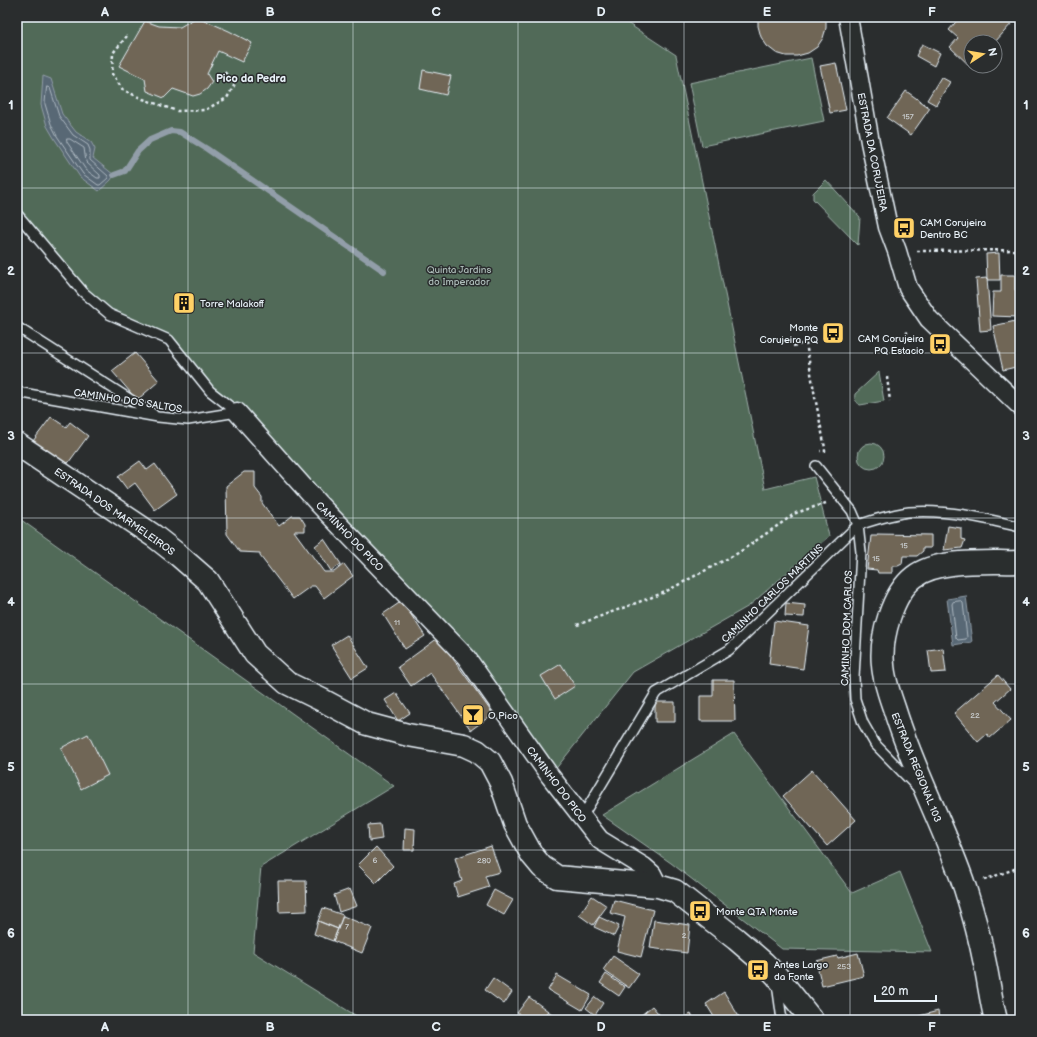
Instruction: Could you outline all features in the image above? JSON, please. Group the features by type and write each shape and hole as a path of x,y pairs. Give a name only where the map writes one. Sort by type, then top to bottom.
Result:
{"main road":[{"name":"ESTRADA DOS MARMELEIROS","path":"17,444 154,536 208,581 255,654 287,683 366,724 408,735 464,745 476,751 490,762 501,784 515,824 532,855 542,867 557,877 658,886 675,891 736,939 776,975 812,1020"},
{"name":"ESTRADA REGIONAL 103","path":"996,1020 977,925 965,886 901,732 886,683 882,665 882,647 888,620 896,601 905,586 914,576 933,568 950,564 1020,562"}],"street":[{"name":"ESTRADA DA CORUJEIRA","path":"848,17 870,142 888,227 908,288 929,319 1020,406"},
{"name":"CAMINHO DO PICO","path":"237,412 318,503 466,657 550,776 600,840 644,867 652,874 658,886"}],"lane":[{"name":"CAMINHO DO PICO","path":"17,214 83,292 109,314 168,340 210,391 237,412"},
{"path":"17,327 158,417"},
{"name":"CAMINHO DOS SALTOS","path":"17,392 158,417 188,420 237,412"},
{"name":"CAMINHO DOM CARLOS","path":"816,466 840,498 852,511 858,525 861,552 854,677 856,699 863,723 875,744 931,803"},
{"name":"CAMINHO CARLOS MARTINS","path":"582,817 656,693 729,650 858,525 880,518 908,512 947,513 984,518 1020,528"},
{"path":"776,975 782,1020"}],"path":[{"path":"127,36 113,53 112,74 123,90 158,105 177,111 205,110 227,98 236,82 224,72"},
{"path":"897,251 1020,250"},
{"path":"806,343 826,451 814,453"},
{"path":"793,346 801,344"},
{"path":"887,377 890,401"},
{"path":"577,625 663,593 738,554 796,513 840,498"},
{"path":"965,886 1020,867"}],"green space":[{"name":"Quinta Jardins do Imperador","path":"17,17 618,17 676,55 765,489 814,477 829,536 749,606 633,672 550,776 466,657 169,340 109,314 17,214"},
{"path":"811,58 824,121 702,146 689,83"},
{"path":"826,180 860,217 858,245 813,199 813,193"},
{"path":"879,372 884,401 860,405 857,403 855,394"},
{"path":"871,443 880,447 884,456 880,465 871,469 862,465 858,456 862,447"},
{"path":"17,517 394,786 261,867 253,952 363,1020 17,1020"},
{"path":"734,734 852,893 900,872 932,952 782,949 671,863 602,815"}],"water":[{"path":"43,76 51,79 62,114 76,132 91,142 95,149 93,158 114,175 111,180 99,191 80,177 47,126 41,105"},
{"path":"966,596 972,642 953,645 947,599"}],"building":[{"path":"197,17 252,43 242,62 218,51 207,74 212,82 207,89 200,94 193,96 173,89 164,98 147,91 145,79 119,66 145,21 159,26 180,27"},
{"path":"758,17 826,17 826,28 823,38 817,47 808,53 797,56 786,56 776,53 767,46 761,37 758,26"},
{"path":"960,17 1006,17 1012,23 1002,34 963,34 963,59 950,47 958,38 949,30"},
{"path":"922,44 940,53 934,66 916,56"},
{"path":"836,63 846,110 830,113 820,66"},
{"path":"423,70 451,76 446,95 420,89"},
{"path":"941,77 950,82 936,105 927,100"},
{"path":"906,91 930,108 911,135 887,118"},
{"path":"999,253 1000,280 987,280 986,254"},
{"path":"1001,275 1015,275 1015,290 1019,290 1019,317 992,316 993,292 1001,292"},
{"path":"987,278 991,330 980,331 976,279"},
{"name":"Torre Malakoff","path":"180,295 188,295 193,300 191,311 188,313 180,313 175,308 175,300"},
{"path":"1020,320 1020,366 1003,370 993,326"},
{"path":"135,353 159,381 137,400 112,371"},
{"path":"51,417 66,427 70,422 88,436 66,466 33,441"},
{"path":"140,461 147,470 155,464 177,494 155,510 135,483 127,489 118,477"},
{"path":"244,472 255,472 255,488 262,497 262,503 279,526 292,516 300,516 305,524 305,531 294,531 324,572 334,572 344,564 353,576 324,598 315,586 311,586 293,599 260,556 260,553 240,552 227,534 226,486"},
{"path":"948,526 961,528 961,539 965,540 962,548 944,550"},
{"path":"877,534 931,535 931,548 923,548 923,551 917,556 903,556 902,564 892,566 892,573 878,573 877,570 867,569 871,536 877,536"},
{"path":"324,539 341,564 331,571 315,546"},
{"path":"402,601 425,636 405,649 383,614"},
{"path":"786,603 805,605 804,617 785,616"},
{"path":"774,621 809,626 803,669 769,664"},
{"path":"347,635 368,668 352,678 331,645"},
{"path":"438,638 493,714 471,730 430,673 411,686 398,667"},
{"path":"943,648 946,672 931,673 928,650"},
{"path":"561,664 575,686 555,699 541,676"},
{"path":"998,675 1010,689 995,702 1011,720 990,738 987,734 978,742 954,713"},
{"path":"713,680 734,680 735,721 700,721 700,696 713,696"},
{"path":"396,693 410,713 398,721 385,700"},
{"path":"655,702 675,702 675,722 655,722"},
{"path":"88,734 108,775 81,789 61,748"},
{"path":"812,770 856,820 827,846 783,796"},
{"path":"380,824 382,839 369,841 368,825"},
{"path":"405,828 415,829 414,850 404,850"},
{"path":"491,846 500,872 485,876 489,887 458,897 454,884 462,881 455,858"},
{"path":"376,847 393,866 376,883 358,865"},
{"path":"278,881 306,881 307,911 279,912"},
{"path":"350,889 357,906 339,912 334,895"},
{"path":"494,890 513,900 504,915 486,905"},
{"path":"592,896 607,906 593,925 579,915"},
{"path":"614,900 653,910 641,957 617,951 625,917 610,913"},
{"path":"323,908 343,915 338,929 318,921"},
{"path":"343,916 372,928 362,953 333,941"},
{"path":"599,917 619,926 614,936 594,927"},
{"path":"654,920 690,925 687,953 650,948"},
{"path":"318,921 338,929 333,941 314,934"},
{"path":"858,953 864,976 822,986 816,961"},
{"path":"613,956 639,974 629,988 603,970"},
{"path":"606,974 625,987 619,996 600,983"},
{"path":"557,975 591,995 582,1010 548,990"},
{"path":"493,978 512,992 504,1004 485,990"},
{"path":"724,992 741,1020 716,1020 706,1004"},
{"path":"529,997 548,1011 542,1020 527,1020 517,1013"},
{"path":"595,997 603,1003 595,1015 586,1008"},
{"path":"652,1006 664,1020 641,1020 639,1017"},
{"path":"548,1011 560,1020 542,1020"},
{"path":"938,1011 939,1019 920,1020 919,1016"},
{"path":"691,1014 694,1020 683,1020 682,1018"}],"waterway":[{"path":"114,175 125,171 138,151 150,140 171,131 180,132 384,271"}],"place":[{"name":"CAM Corujeira Dentro BC","path":"904,228"},
{"name":"Torre Malakoff","path":"184,303"},
{"name":"Monte Corujeira PQ","path":"833,333"},
{"name":"CAM Corujeira PQ Estacio","path":"940,344"},
{"name":"O Pico","path":"473,715"},
{"name":"Monte QTA Monte","path":"700,911"},
{"name":"Antes Largo da Fonte","path":"758,970"}],"district":[{"name":"Pico da Pedra","path":"251,78"}]}
